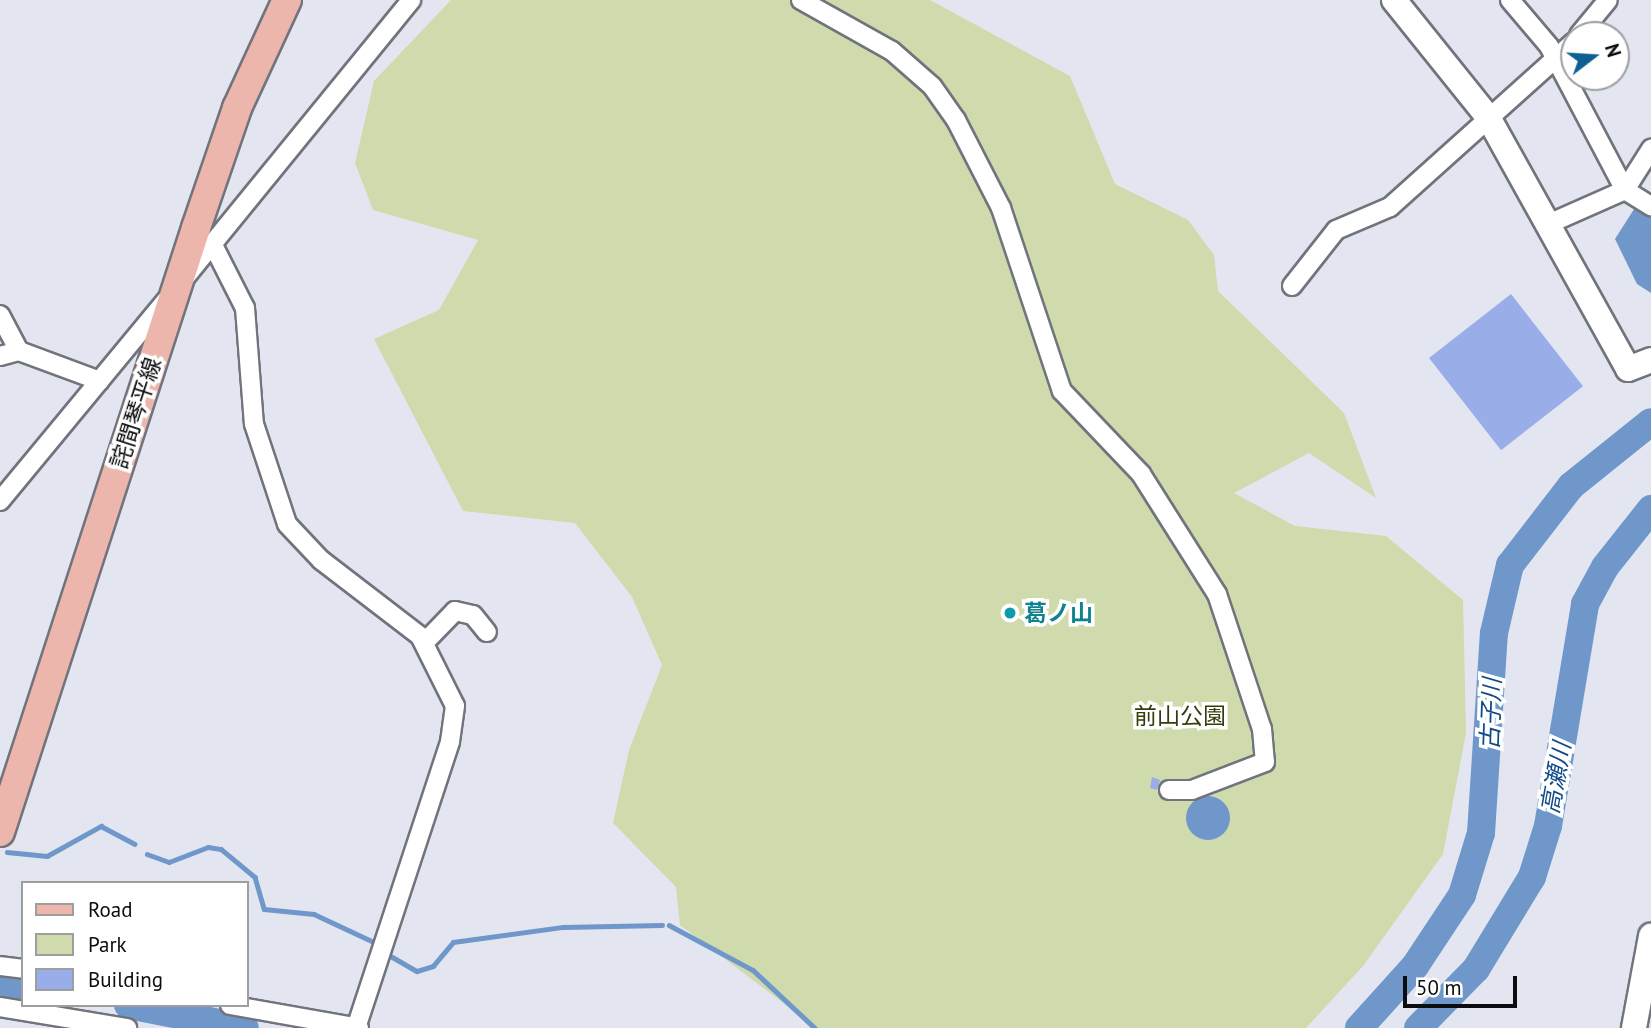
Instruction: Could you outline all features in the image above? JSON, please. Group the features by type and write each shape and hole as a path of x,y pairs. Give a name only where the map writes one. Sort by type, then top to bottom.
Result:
{"main road":[{"name":"詫間琴平線","path":"0,832 175,290 237,108 286,0"}],"street":[{"path":"0,501 411,0"},
{"path":"802,0 892,51 932,86 956,120 1000,208 1062,391 1141,474 1217,594 1262,729 1265,762 1192,790 1169,790"},
{"path":"1394,0 1488,117 1628,369 1651,360"},
{"path":"1510,0 1556,61 1625,190 1651,206"},
{"path":"1591,21 1608,0"},
{"path":"1292,286 1336,230 1390,207 1488,117 1560,57"},
{"path":"1546,225 1625,190 1651,149"},
{"path":"212,243 245,308 254,424 287,524 321,560 425,642 455,706 450,742 357,1028 241,1007"},
{"path":"0,315 19,351"},
{"path":"0,356 19,351 100,381"},
{"path":"425,642 455,611 473,615 487,632"},
{"path":"1634,1028 1651,936"},
{"path":"0,965 21,969"},
{"path":"0,1007 89,1013 127,1028"}],"green space":[{"name":"前山公園","path":"451,0 930,0 1070,76 1115,184 1188,220 1214,255 1218,291 1344,413 1376,498 1309,453 1234,493 1295,526 1386,536 1463,600 1466,733 1443,854 1363,966 1306,1028 816,1028 680,925 676,887 613,823 629,750 662,665 632,597 575,523 463,511 374,339 439,310 478,240 373,210 355,163 374,81"}],"water":[{"path":"1636,206 1651,215 1651,293 1637,284 1615,239"},
{"path":"1208,796 1223,803 1230,818 1223,833 1208,840 1193,833 1186,818 1193,803"}],"building":[{"path":"1511,294 1583,386 1501,450 1429,358"},
{"path":"1152,777 1160,780 1157,790 1150,788"}],"waterway":[{"name":"古子川","path":"1359,1028 1415,966 1462,895 1481,833 1494,633 1510,565 1571,486 1651,422"},
{"name":"高瀬川","path":"1418,1028 1476,969 1532,877 1548,826 1585,604 1605,567 1651,509"},
{"path":"7,852 47,856 101,826 135,844"},
{"path":"147,854 169,862 208,847 221,849 255,877 264,909 314,914 376,943"},
{"path":"389,955 417,971 433,966 453,942 563,927 662,925"},
{"path":"669,925 753,970 815,1028"},
{"name":"古子川","path":"0,986 21,989"},
{"name":"古子川","path":"138,1007 245,1028"}],"place":[{"name":"葛ノ山","path":"1010,613"}]}
